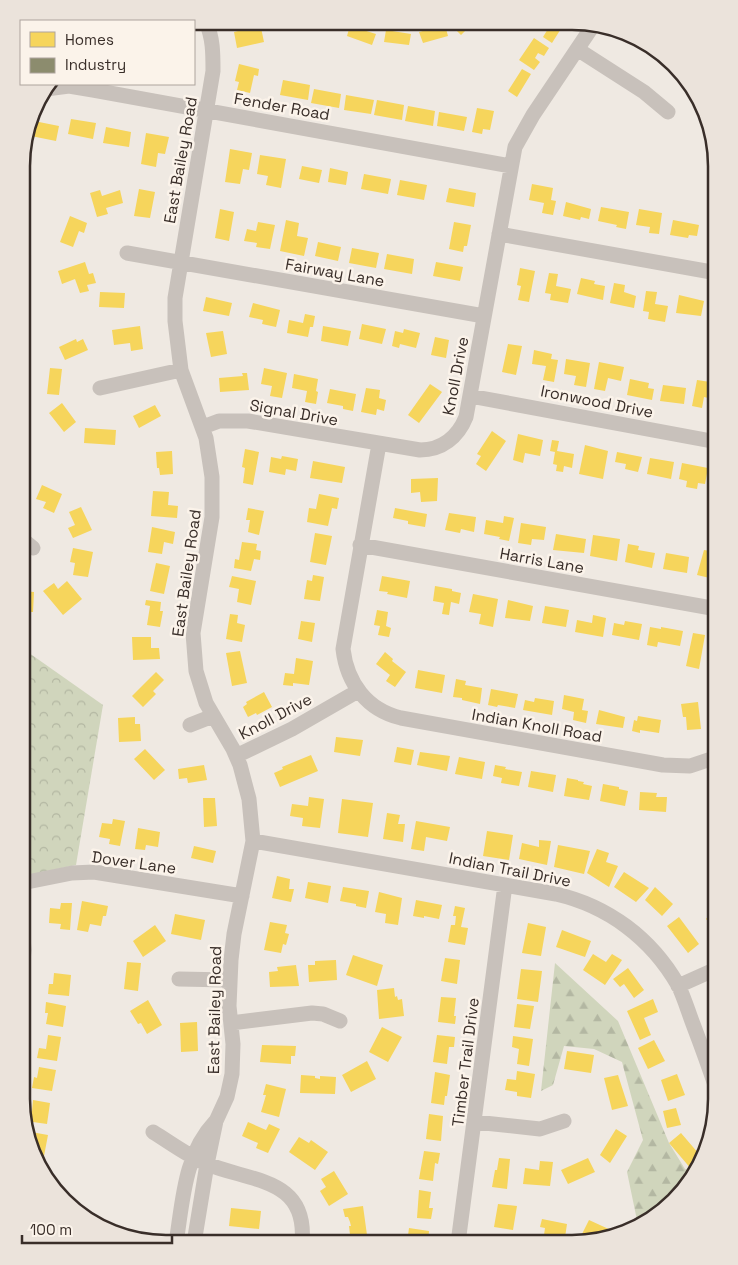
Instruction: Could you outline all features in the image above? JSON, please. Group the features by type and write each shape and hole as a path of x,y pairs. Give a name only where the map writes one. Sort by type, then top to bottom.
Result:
{"street":[{"name":"East Bailey Road","path":"195,1235 206,1164 216,1121 227,1097 232,1074 233,1044 230,1023 229,980 234,934 253,841 249,799 236,756 213,716 201,690 196,671 193,633 210,531 213,500 212,477 203,426 181,370 174,321 180,262 213,71 213,48 209,30"},
{"name":"Knoll Drive","path":"379,444 427,450 446,444 456,436 463,426 511,166 519,137 589,31"},
{"path":"577,49 644,92 668,112"},
{"name":"Fender Road","path":"55,88 69,86 511,166"},
{"path":"499,234 708,272"},
{"name":"Fairway Lane","path":"127,253 484,316"},
{"path":"100,388 181,370"},
{"name":"Ironwood Drive","path":"470,396 708,440"},
{"name":"Signal Drive","path":"203,426 219,421 248,420 379,444"},
{"path":"358,691 349,676 344,661 343,649 379,444"},
{"name":"Harris Lane","path":"360,545 708,607"},
{"name":"Knoll Drive","path":"236,756 292,729 358,691"},
{"name":"Indian Knoll Road","path":"358,691 376,708 390,716 663,765 690,766 708,760"},
{"path":"190,725 213,716"},
{"name":"Indian Trail Drive","path":"253,841 569,897 597,907 618,919 647,944 664,963 678,986 708,1067"},
{"name":"Dover Lane","path":"30,881 72,873 94,872 242,896"},
{"name":"Timber Trail Drive","path":"459,1235 505,885"},
{"path":"678,986 708,973"},
{"path":"179,979 229,980"},
{"path":"230,1023 312,1013 323,1014 340,1021"},
{"name":"East Bailey Road","path":"177,1235 187,1174 192,1157 204,1134 216,1121"},
{"path":"474,1122 540,1129 564,1121"},
{"path":"153,1132 206,1164 261,1180 279,1188 289,1196 302,1218 302,1235"}],"green space":[{"path":"30,654 103,705 76,865 30,875"},
{"path":"555,963 618,1021 669,1143 685,1169 688,1170 674,1189 662,1201 637,1219 627,1172 643,1140 622,1062 594,1049 564,1046 553,1085 541,1091"}],"building: Homes":[{"path":"261,30 264,42 237,48 234,32"},
{"path":"349,30 363,30 376,34 372,45 347,36"},
{"path":"386,30 411,34 409,45 384,42"},
{"path":"446,30 448,36 423,43 419,32"},
{"path":"456,30 466,30 461,35"},
{"path":"547,30 560,30 552,43 543,37"},
{"path":"534,38 549,48 544,56 538,53 535,58 540,62 534,70 519,60"},
{"path":"239,64 259,69 258,76 254,75 250,93 237,90 239,82 235,81"},
{"path":"522,69 531,74 517,97 508,91"},
{"path":"283,80 310,85 308,100 280,95"},
{"path":"314,89 341,94 339,108 311,103"},
{"path":"346,95 374,100 371,114 344,110"},
{"path":"377,100 404,105 402,120 374,115"},
{"path":"408,106 435,111 433,126 405,121"},
{"path":"477,108 494,111 490,130 483,129 482,134 472,132"},
{"path":"439,112 467,117 464,131 437,126"},
{"path":"71,119 96,123 93,139 68,134"},
{"path":"37,122 59,126 56,141 34,137"},
{"path":"106,127 131,132 129,147 103,143"},
{"path":"146,133 169,137 165,154 158,153 156,167 141,164"},
{"path":"230,149 252,153 249,170 243,169 240,184 225,182"},
{"path":"260,155 286,159 281,188 266,185 268,176 257,174"},
{"path":"302,166 322,170 319,183 299,179"},
{"path":"330,168 348,172 346,185 328,182"},
{"path":"364,174 391,179 388,194 361,189"},
{"path":"400,180 427,185 424,200 397,195"},
{"path":"532,184 553,188 551,200 556,201 553,215 542,213 544,203 529,200"},
{"path":"449,188 476,193 474,207 446,202"},
{"path":"139,189 155,192 150,218 134,216"},
{"path":"100,190 102,196 120,190 123,203 106,208 108,214 97,217 90,193"},
{"path":"566,202 591,209 589,219 581,217 580,220 563,216"},
{"path":"601,207 629,212 626,229 598,221"},
{"path":"220,209 234,212 229,241 215,238"},
{"path":"639,209 662,213 659,234 649,233 650,227 636,225"},
{"path":"70,216 87,223 84,233 79,231 73,247 60,242"},
{"path":"286,220 299,223 297,236 308,238 304,256 280,251"},
{"path":"673,220 699,225 697,236 689,235 688,238 670,235"},
{"path":"258,222 275,225 270,249 256,247 257,243 244,241 247,229 256,231"},
{"path":"454,222 471,225 467,246 464,246 463,252 449,249"},
{"path":"318,242 341,247 338,261 315,256"},
{"path":"352,248 379,253 376,268 349,263"},
{"path":"387,254 414,259 412,274 384,269"},
{"path":"85,262 89,274 93,273 96,283 87,285 89,291 80,293 75,279 62,284 58,271"},
{"path":"436,262 463,267 460,281 433,276"},
{"path":"520,268 535,271 529,302 518,300 521,286 517,285"},
{"path":"549,273 558,274 556,286 571,289 568,303 550,300 551,294 545,293"},
{"path":"581,278 595,281 594,284 605,286 603,300 577,294"},
{"path":"614,283 625,285 624,292 636,296 634,308 610,303"},
{"path":"646,291 657,292 655,304 668,306 665,322 648,319 649,312 643,311"},
{"path":"100,292 125,293 124,308 99,307"},
{"path":"679,295 704,301 701,316 676,313"},
{"path":"206,297 232,303 229,316 203,311"},
{"path":"253,303 280,310 276,327 262,324 263,320 249,317"},
{"path":"305,314 315,316 313,327 310,327 308,337 287,333 289,320 303,323"},
{"path":"362,324 386,329 382,344 359,339"},
{"path":"140,326 143,349 131,351 130,343 114,345 112,330"},
{"path":"323,326 351,331 348,346 321,341"},
{"path":"404,329 420,333 416,348 400,344 399,348 392,346 395,331 403,333"},
{"path":"223,331 227,354 211,357 206,333"},
{"path":"435,337 449,340 446,358 431,355"},
{"path":"76,339 77,342 83,339 88,350 65,360 59,347"},
{"path":"508,344 522,346 516,375 502,372"},
{"path":"534,350 552,354 551,359 558,360 554,382 543,380 546,366 532,364"},
{"path":"566,359 590,363 586,387 574,385 576,376 564,374"},
{"path":"599,362 624,367 621,381 608,378 605,391 594,389"},
{"path":"50,368 62,369 59,395 47,394"},
{"path":"264,368 287,373 282,398 270,396 272,386 261,384"},
{"path":"242,373 247,373 249,390 220,392 219,378 243,376"},
{"path":"294,374 318,379 316,404 305,402 307,391 292,388"},
{"path":"630,379 649,383 648,388 654,389 652,400 627,395"},
{"path":"697,380 708,382 708,398 704,397 702,408 692,406"},
{"path":"430,384 442,392 419,423 408,415"},
{"path":"663,385 686,388 684,404 660,401"},
{"path":"366,388 380,390 379,398 386,400 384,411 377,409 376,415 361,412"},
{"path":"330,389 356,394 353,411 343,409 343,406 327,403"},
{"path":"62,403 76,422 64,432 49,413"},
{"path":"155,405 161,416 139,428 133,416"},
{"path":"85,428 116,430 115,445 84,443"},
{"path":"492,431 506,441 486,471 476,464 481,456 477,454"},
{"path":"518,434 543,440 540,456 525,453 523,463 513,460"},
{"path":"552,440 559,441 557,451 574,454 572,468 564,466 563,472 556,471 557,465 553,464 555,452 550,451"},
{"path":"585,445 608,451 603,479 579,474"},
{"path":"245,449 259,452 253,485 243,483 245,468 242,467"},
{"path":"172,451 173,474 160,475 159,468 157,468 156,452"},
{"path":"617,452 642,457 638,472 625,469 626,464 615,462"},
{"path":"282,456 298,459 296,471 286,469 285,475 269,472 271,457 281,459"},
{"path":"650,458 674,462 671,479 647,474"},
{"path":"313,461 345,467 342,483 310,478"},
{"path":"682,463 708,468 705,484 698,483 697,489 686,487 687,481 679,479"},
{"path":"438,478 437,501 421,502 420,492 411,493 411,479"},
{"path":"42,485 62,494 54,513 43,508 46,502 36,499"},
{"path":"153,491 169,492 168,505 178,506 177,518 151,516"},
{"path":"319,494 339,498 337,509 332,508 328,526 307,522 309,508 316,509"},
{"path":"81,507 92,530 73,538 68,528 75,525 69,512"},
{"path":"248,508 264,511 259,535 248,532 250,520 246,520"},
{"path":"395,508 427,514 425,527 408,524 408,521 393,518"},
{"path":"449,513 476,517 474,532 461,529 460,533 445,530"},
{"path":"504,516 514,518 509,541 484,534 486,520 503,523"},
{"path":"521,523 546,527 544,540 532,539 531,545 518,543"},
{"path":"152,527 175,532 173,544 164,542 162,554 148,552"},
{"path":"315,533 332,536 326,565 310,562"},
{"path":"556,534 586,539 584,553 553,550"},
{"path":"593,535 620,539 617,561 590,556"},
{"path":"242,542 257,544 256,550 261,551 260,560 254,559 251,571 234,568 235,559 239,560"},
{"path":"628,544 639,546 638,550 655,553 652,568 625,562"},
{"path":"73,548 93,552 88,577 73,575 75,563 70,562"},
{"path":"704,550 708,551 708,578 697,575"},
{"path":"666,553 689,557 687,573 663,569"},
{"path":"156,563 170,566 164,594 150,591"},
{"path":"313,575 324,577 320,601 304,599 307,580 312,581"},
{"path":"232,576 256,581 251,605 237,602 239,589 229,587"},
{"path":"382,576 410,581 407,598 379,591"},
{"path":"67,581 82,599 63,615 43,591 54,583 58,589"},
{"path":"435,586 452,589 452,591 461,593 459,604 451,602 449,615 442,614 444,603 433,601"},
{"path":"30,592 34,592 33,612 30,612"},
{"path":"473,594 498,599 493,627 479,624 481,614 469,612"},
{"path":"146,600 161,602 160,611 163,611 160,627 147,625 150,606 145,605"},
{"path":"508,600 533,606 530,621 505,618"},
{"path":"545,606 569,610 566,627 542,623"},
{"path":"377,610 388,612 386,626 391,628 389,637 378,635 380,626 374,625"},
{"path":"230,614 238,615 237,623 245,625 242,642 226,639"},
{"path":"593,615 606,618 603,637 575,632 577,620 592,623"},
{"path":"301,621 315,623 312,642 298,639"},
{"path":"625,621 642,624 639,640 612,635 614,623 624,625"},
{"path":"650,627 683,631 680,646 658,642 657,647 647,645"},
{"path":"693,633 705,635 699,669 686,666"},
{"path":"132,637 151,637 151,648 159,648 160,659 133,660"},
{"path":"240,651 247,683 232,686 226,653"},
{"path":"385,652 393,659 392,661 406,672 395,687 386,681 390,675 376,664"},
{"path":"296,658 313,661 309,685 293,683 293,686 283,685 285,673 294,674"},
{"path":"418,670 445,675 442,693 415,688"},
{"path":"156,672 164,680 153,691 156,694 143,707 132,696"},
{"path":"456,679 466,681 465,685 482,688 480,704 453,697"},
{"path":"491,689 518,694 515,708 488,705"},
{"path":"264,692 272,707 257,715 256,713 248,717 243,707 247,704 246,702"},
{"path":"564,695 584,699 582,710 588,711 586,723 573,720 574,712 562,709"},
{"path":"535,698 554,701 552,715 523,710 525,700 534,702"},
{"path":"698,702 701,729 687,730 686,717 683,717 681,704"},
{"path":"599,710 625,717 623,728 596,724"},
{"path":"638,716 661,720 659,733 640,730 640,733 632,731 634,720 637,721"},
{"path":"135,717 135,724 140,724 141,741 119,742 118,718"},
{"path":"336,737 363,740 360,756 334,752"},
{"path":"397,747 414,750 411,765 394,762"},
{"path":"145,749 165,770 154,780 134,759"},
{"path":"420,752 450,756 447,771 417,765"},
{"path":"311,755 318,771 280,787 274,773 283,769 282,767"},
{"path":"459,757 485,762 482,779 455,774"},
{"path":"204,765 207,780 188,783 187,778 179,779 178,769"},
{"path":"495,765 522,772 519,786 501,783 502,778 493,776"},
{"path":"531,771 556,775 553,792 528,787"},
{"path":"567,778 592,786 589,800 564,796"},
{"path":"603,784 628,791 625,806 600,801"},
{"path":"640,792 657,793 656,797 667,797 666,812 639,810"},
{"path":"309,797 324,799 320,828 302,826 303,818 290,816 292,804 308,806"},
{"path":"203,798 215,798 217,826 204,827"},
{"path":"342,799 373,803 368,837 338,833"},
{"path":"387,813 400,815 398,824 405,824 403,842 383,839"},
{"path":"113,819 125,821 120,846 109,844 110,839 99,837 102,823 112,824"},
{"path":"416,821 450,827 447,841 426,837 424,851 411,849"},
{"path":"138,828 160,832 158,847 146,845 145,850 135,849"},
{"path":"487,831 513,835 509,860 483,856"},
{"path":"539,840 551,841 547,865 519,859 522,843 539,847"},
{"path":"558,845 590,851 584,874 554,867"},
{"path":"194,846 216,851 213,863 191,858"},
{"path":"597,849 609,853 606,862 618,866 609,887 587,873"},
{"path":"624,872 649,888 636,902 614,887"},
{"path":"277,876 290,879 289,889 294,889 291,902 272,898"},
{"path":"308,882 331,886 328,903 305,898"},
{"path":"343,887 369,891 366,908 340,901"},
{"path":"655,887 673,904 662,916 645,900"},
{"path":"379,892 402,898 398,925 385,923 386,914 375,912"},
{"path":"416,900 442,905 439,919 413,916"},
{"path":"82,901 108,906 101,926 90,924 88,932 77,930"},
{"path":"61,903 72,903 70,930 60,929 61,924 49,923 50,908 60,909"},
{"path":"455,906 465,908 461,927 468,928 465,945 448,942 451,925 455,925 456,916 453,916"},
{"path":"175,914 205,920 201,940 171,934"},
{"path":"679,917 699,944 688,953 667,926"},
{"path":"270,922 287,925 285,933 289,934 286,945 283,944 281,953 264,950"},
{"path":"528,923 546,927 541,956 522,953"},
{"path":"155,925 166,941 143,957 133,941"},
{"path":"562,930 591,941 585,957 556,947"},
{"path":"593,954 606,962 612,954 622,960 605,985 583,970"},
{"path":"353,955 383,965 377,986 346,975"},
{"path":"445,958 460,960 457,984 441,981"},
{"path":"336,960 337,980 309,982 308,965 315,965 315,961"},
{"path":"127,962 141,963 138,991 124,989"},
{"path":"296,965 299,986 270,987 269,972 278,971 277,967"},
{"path":"628,968 644,990 634,998 624,984 620,987 613,979"},
{"path":"521,969 542,971 538,1002 517,999"},
{"path":"54,973 71,975 69,996 48,994 49,984 53,984"},
{"path":"394,988 395,997 397,996 398,1000 402,999 404,1016 379,1019 377,990"},
{"path":"441,997 456,998 455,1024 438,1022"},
{"path":"653,999 658,1012 644,1018 651,1035 640,1040 627,1011"},
{"path":"148,1000 162,1025 147,1034 141,1023 138,1024 130,1011"},
{"path":"46,1002 66,1006 63,1027 46,1024 48,1013 45,1013"},
{"path":"517,1004 534,1006 530,1029 514,1027"},
{"path":"197,1022 198,1051 181,1052 180,1023"},
{"path":"382,1027 402,1037 388,1062 369,1052"},
{"path":"48,1035 61,1037 57,1061 37,1058 39,1048 46,1049"},
{"path":"437,1035 455,1037 454,1047 449,1047 447,1064 433,1062"},
{"path":"513,1036 533,1039 529,1066 517,1064 519,1049 512,1047"},
{"path":"654,1040 665,1061 648,1069 638,1048"},
{"path":"262,1045 296,1046 295,1056 291,1056 291,1064 260,1062"},
{"path":"567,1051 594,1055 591,1073 564,1069"},
{"path":"367,1061 376,1079 351,1092 342,1075"},
{"path":"39,1067 56,1070 52,1091 32,1088 34,1077 37,1078"},
{"path":"517,1071 535,1074 531,1098 517,1096 517,1092 505,1090 507,1079 516,1080"},
{"path":"435,1072 450,1075 444,1105 431,1103"},
{"path":"677,1074 685,1095 668,1101 661,1080"},
{"path":"301,1075 315,1076 315,1078 320,1079 320,1076 336,1077 335,1094 300,1093"},
{"path":"618,1075 628,1106 612,1110 604,1078"},
{"path":"266,1084 286,1089 279,1117 261,1112 266,1095 263,1095"},
{"path":"33,1100 50,1103 47,1124 32,1122 30,1111 32,1111"},
{"path":"676,1108 681,1125 667,1128 663,1111"},
{"path":"429,1114 443,1116 441,1141 426,1139"},
{"path":"248,1122 266,1130 269,1124 280,1129 268,1153 256,1148 258,1143 242,1136"},
{"path":"616,1129 627,1136 610,1163 600,1155"},
{"path":"35,1133 48,1135 44,1156 40,1151"},
{"path":"681,1133 697,1152 689,1167 669,1143"},
{"path":"299,1137 309,1143 311,1140 328,1152 315,1170 289,1152"},
{"path":"424,1151 440,1153 438,1164 435,1163 433,1181 419,1179"},
{"path":"499,1158 510,1159 507,1189 492,1187"},
{"path":"588,1158 595,1172 568,1184 561,1170"},
{"path":"540,1161 553,1162 550,1186 523,1184 525,1168 539,1170"},
{"path":"334,1171 348,1194 329,1206 320,1191 326,1187 321,1179"},
{"path":"419,1190 431,1192 429,1208 433,1208 431,1219 417,1218"},
{"path":"498,1204 517,1206 513,1230 494,1227"},
{"path":"363,1206 367,1235 350,1235 349,1226 351,1226 348,1217 345,1217 343,1209"},
{"path":"231,1208 261,1211 259,1229 229,1226"},
{"path":"542,1219 567,1224 565,1235 544,1235 545,1228 540,1227"},
{"path":"589,1220 610,1229 590,1234 582,1234"},
{"path":"409,1228 429,1231 429,1235 408,1235"}]}
